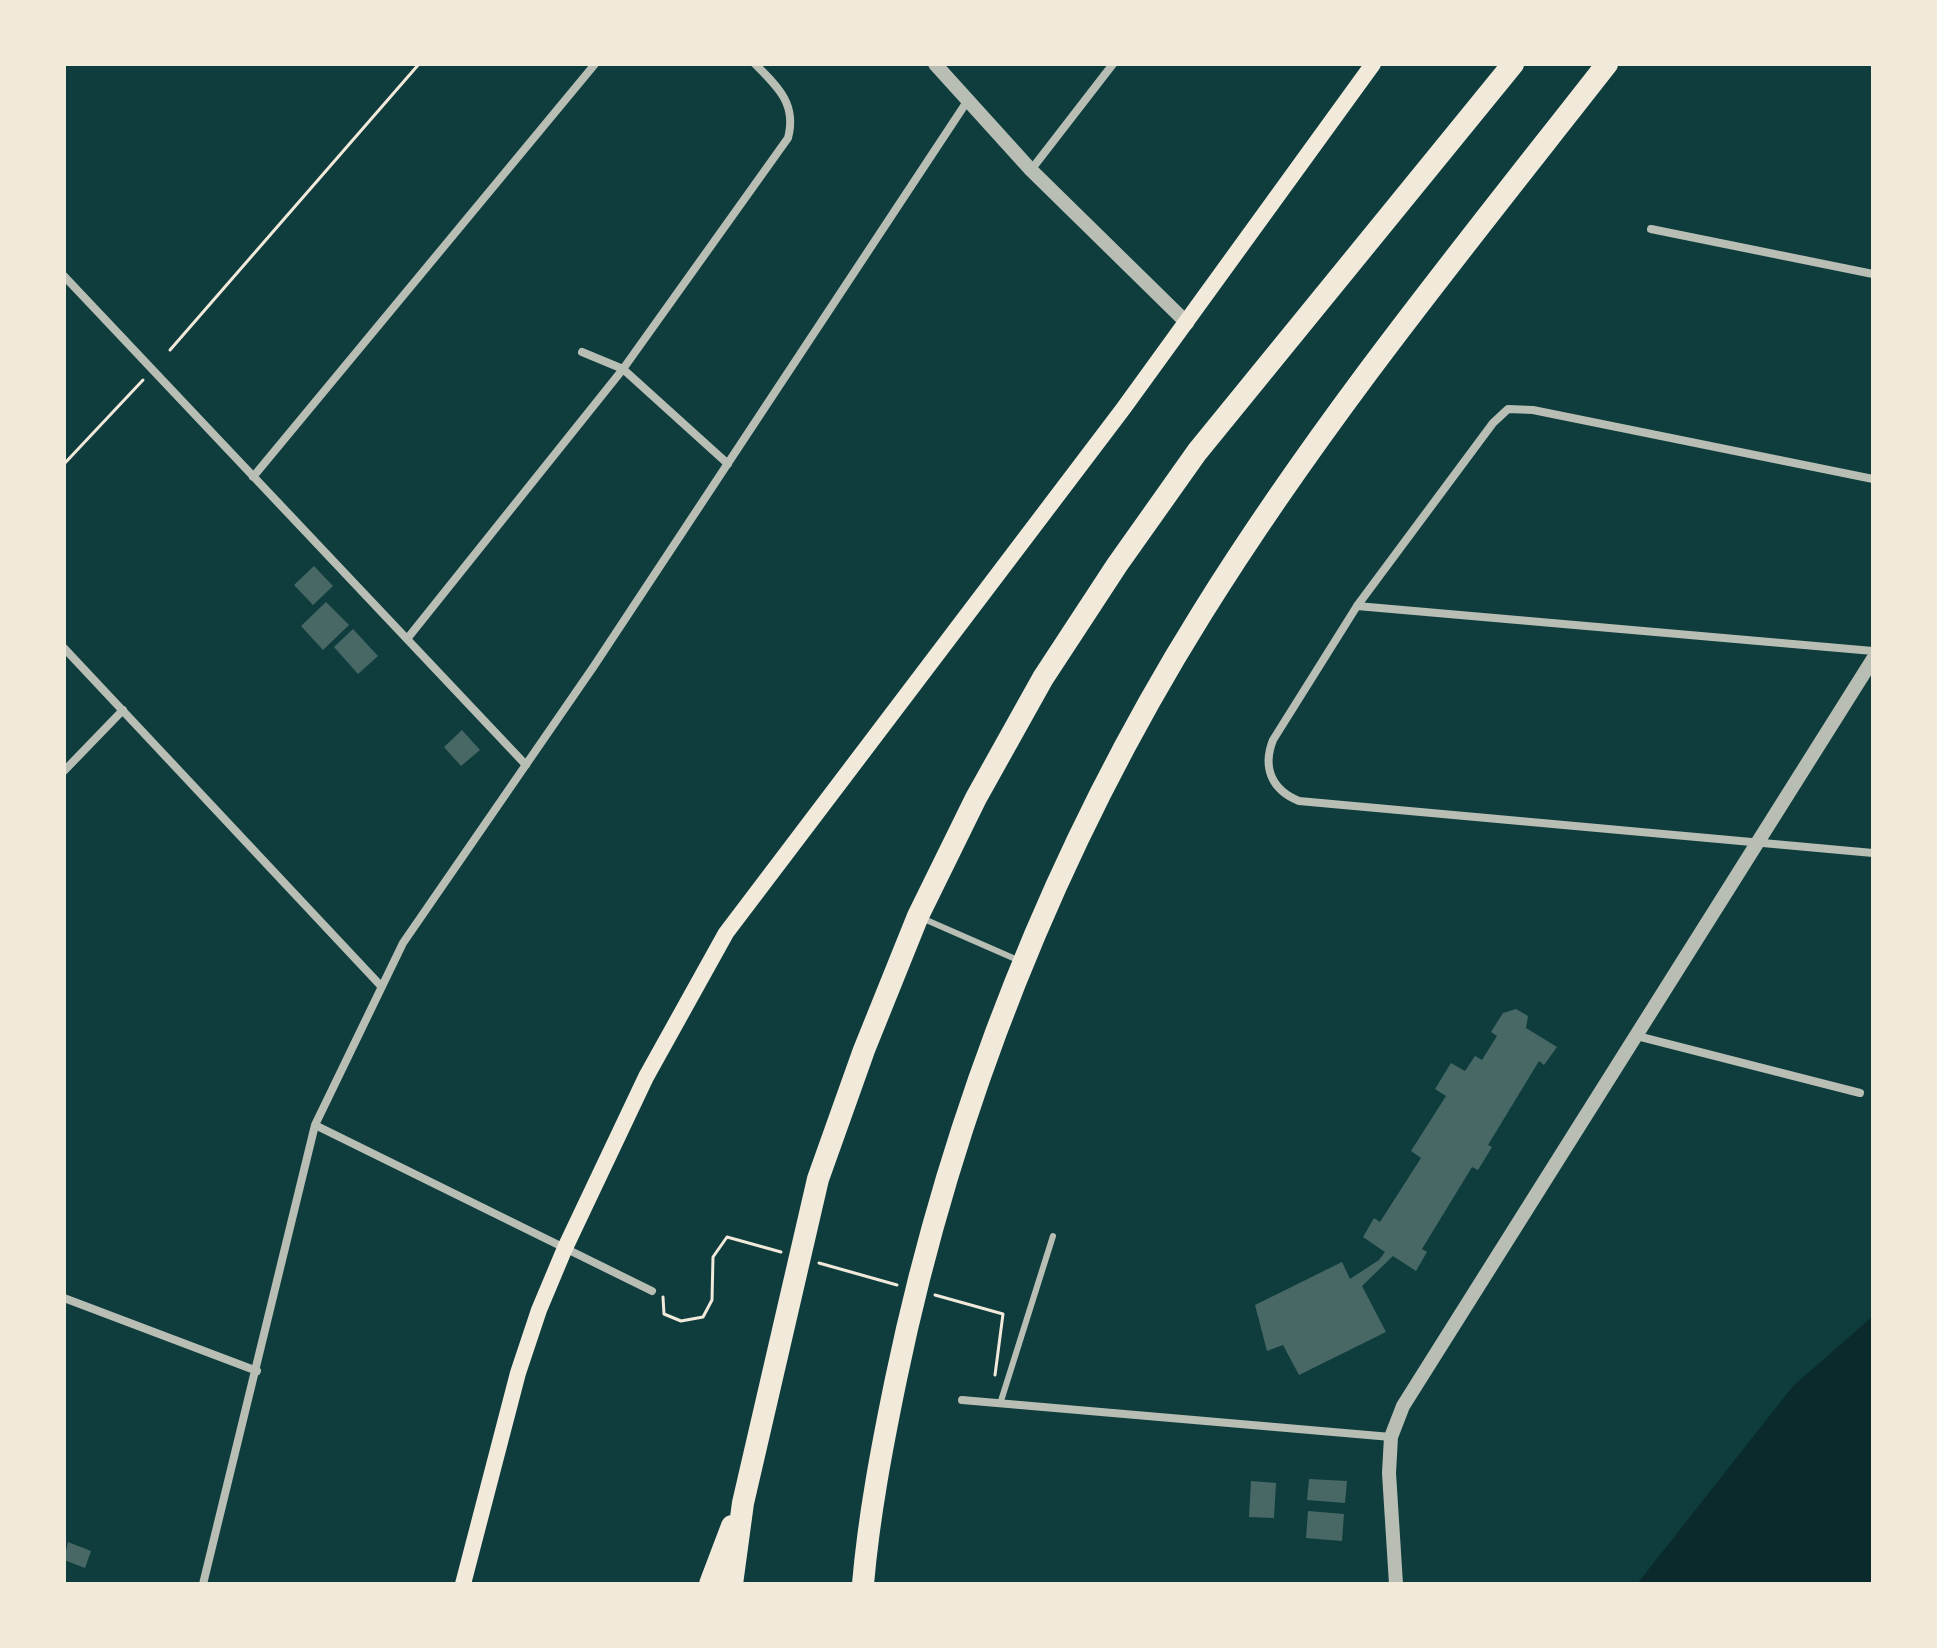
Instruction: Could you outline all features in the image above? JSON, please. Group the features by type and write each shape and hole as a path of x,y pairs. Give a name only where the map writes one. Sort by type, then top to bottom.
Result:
{"highway":[{"path":"732,1584 743,1503 818,1179 864,1050 918,916 976,798 1036,692 1117,565 1197,452 1281,344 1513,64"},
{"path":"864,1581 883,1444 910,1313 944,1186 1023,963 1074,846 1135,729 1208,603 1352,394 1607,64"},
{"path":"710,1584 717,1559 743,1503"}],"main road":[{"path":"463,1584 518,1373 565,1248 646,1077 726,933 1187,323 1373,64"}],"street":[{"path":"253,477 595,64"},
{"path":"407,639 623,369 788,138 791,124 786,97 755,64"},
{"path":"935,64 1031,170 1187,323"},
{"path":"1031,170 1113,64"},
{"path":"203,1584 315,1125 354,1051 403,943 728,464 968,99"},
{"path":"1651,229 1873,274"},
{"path":"64,276 526,765"},
{"path":"582,352 623,369 728,464"},
{"path":"1873,479 1517,407 1508,409 1493,423 1357,606 1268,752 1270,777 1277,788 1299,801 1873,853"},
{"path":"1357,606 1873,651"},
{"path":"64,648 381,986"},
{"path":"1396,1584 1389,1473 1391,1437 1403,1406 1873,659"},
{"path":"64,771 123,710"},
{"path":"1637,1036 1860,1093"},
{"path":"315,1125 652,1291"},
{"path":"64,1298 257,1371"},
{"path":"962,1400 1391,1437"}],"lane":[{"path":"918,916 1023,963"},
{"path":"996,1403 1053,1236"}],"path":[{"path":"170,350 419,64"},
{"path":"64,464 146,376"},
{"path":"652,1291 664,1297 664,1314 681,1321 703,1317 712,1300 713,1257 727,1237 788,1254"},
{"path":"819,1263 911,1289"},
{"path":"926,1293 1003,1314 996,1403"}],"water":[{"path":"1873,1316 1873,1584 1637,1584 1793,1386"}],"building":[{"path":"314,566 333,586 313,605 294,585"},
{"path":"326,602 349,625 323,650 301,626"},
{"path":"353,629 378,656 358,674 334,647"},
{"path":"462,730 480,750 461,766 444,747"},
{"path":"1516,1009 1528,1016 1526,1028 1557,1047 1544,1065 1539,1061 1488,1145 1492,1147 1478,1170 1472,1167 1422,1249 1427,1252 1416,1271 1393,1256 1362,1286 1386,1332 1299,1375 1283,1345 1267,1351 1255,1305 1342,1262 1350,1279 1379,1260 1385,1252 1363,1237 1374,1218 1380,1222 1421,1158 1411,1151 1446,1096 1435,1089 1451,1063 1465,1071 1475,1056 1482,1060 1497,1036 1491,1032 1503,1013"},
{"path":"1309,1479 1347,1481 1345,1503 1307,1500"},
{"path":"1251,1481 1276,1483 1274,1518 1249,1517"},
{"path":"1308,1511 1344,1514 1342,1541 1306,1538"},
{"path":"68,1542 91,1551 85,1568 64,1560"}]}
